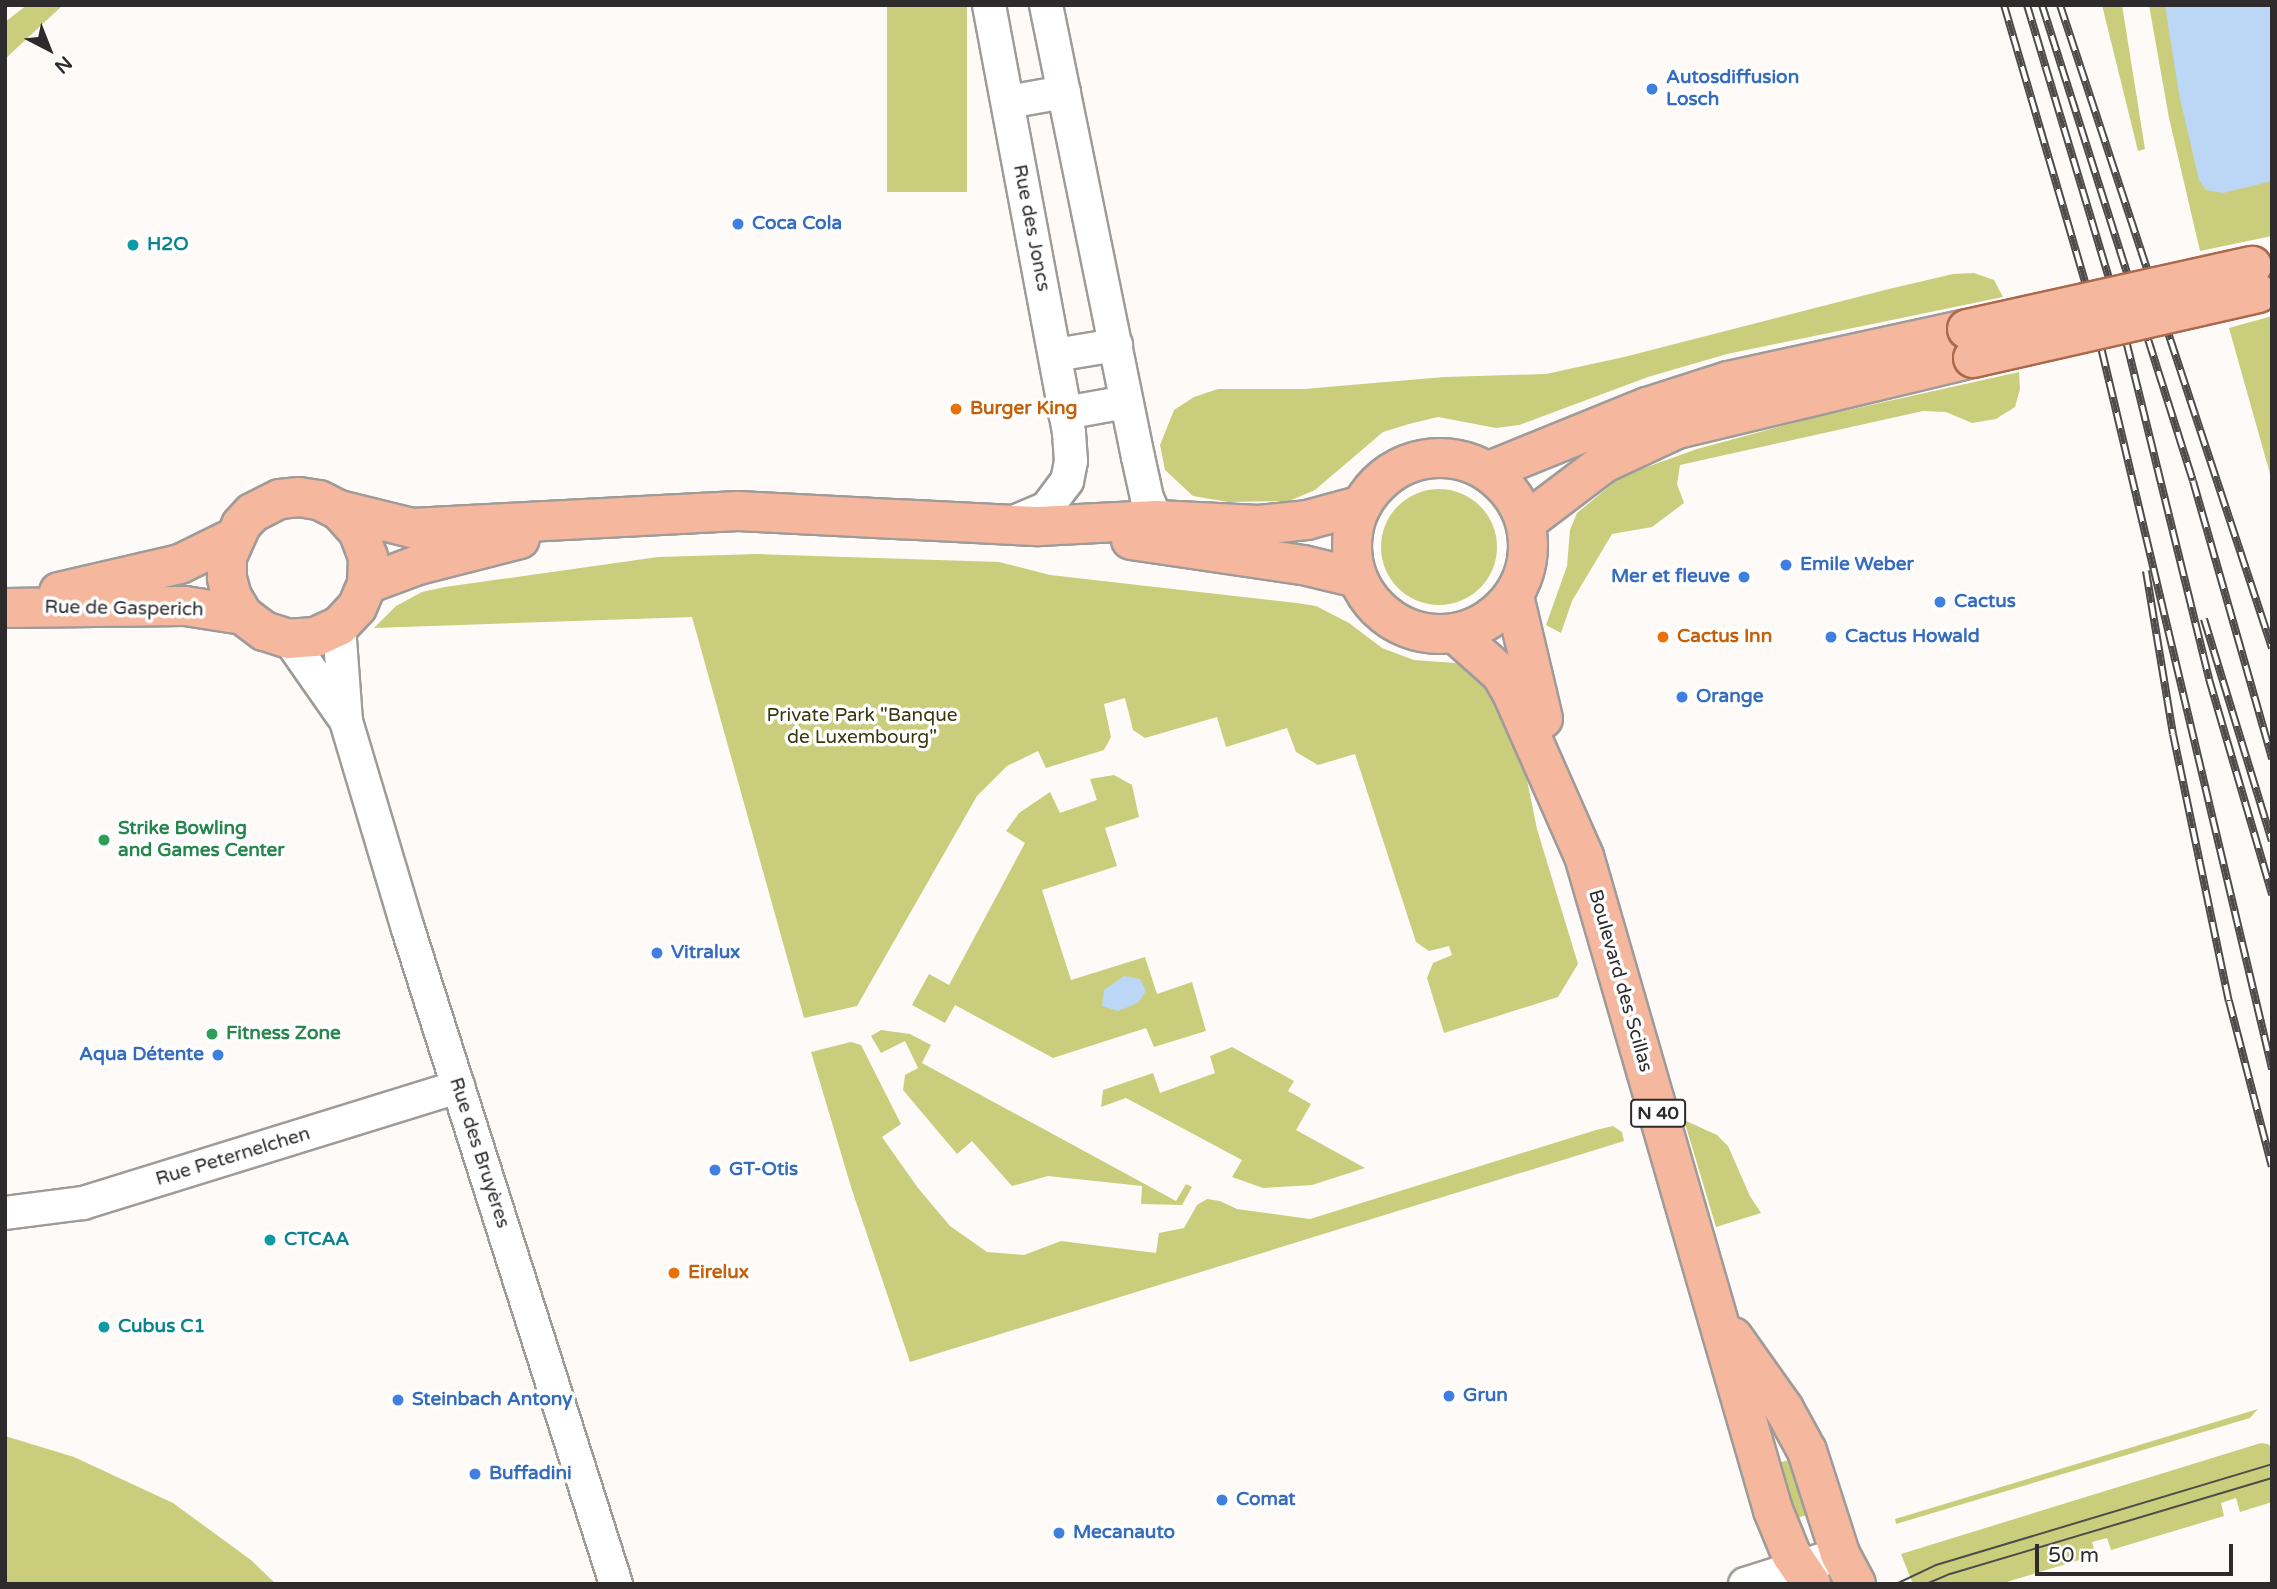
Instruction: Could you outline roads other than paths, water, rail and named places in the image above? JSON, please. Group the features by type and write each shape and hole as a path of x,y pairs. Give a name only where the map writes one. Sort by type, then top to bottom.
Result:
{"main road":[{"path":"1489,471 1647,407 1728,380 1970,343 2263,278"},
{"path":"1526,522 1604,463 1677,429 1970,343"},
{"path":"1433,457 1462,460 1489,471 1511,494 1526,522 1530,547 1525,572 1514,596 1488,620 1455,634 1425,634 1396,623 1373,604 1357,578 1352,553 1353,528 1362,505 1380,482 1404,465 1414,462 1433,457"},
{"path":"339,510 358,531 368,557 366,584 357,607 339,626 315,637 289,639 264,631 243,615 232,597 227,578 227,557 233,538 252,513 280,499 299,497 319,500 339,510 412,528 738,511 1022,526 1303,565 1357,578"},
{"path":"1022,526 1157,520 1259,525 1307,520 1362,505"},
{"path":"366,584 418,565 597,519"},
{"name":"Rue de Gasperich","path":"5,607 180,564 233,538"},
{"name":"Boulevard des Scillas","path":"1514,596 1532,684 1773,1510 1804,1575"},
{"name":"Rue de Gasperich","path":"5,607 185,606 243,615"},
{"name":"Boulevard des Scillas","path":"1455,634 1501,674 1512,693 1581,849"},
{"name":"Boulevard des Scillas","path":"1717,1315 1784,1409 1807,1451 1848,1569"}],"street":[{"name":"Rue des Joncs","path":"989,5 1055,355 1071,461 1067,481 1047,508 1022,526"},
{"path":"1046,5 1126,402 1147,498 1157,520"},
{"path":"1007,102 1064,92"},
{"path":"1055,355 1116,345"},
{"path":"1065,413 1126,402"},
{"path":"339,626 346,721"},
{"path":"289,639 346,721"},
{"name":"Rue des Bruyères","path":"346,721 458,1087 616,1584"},
{"name":"Rue Peternelchen","path":"5,1213 83,1203 458,1087"},
{"path":"1745,1584 1848,1569"}],"water":[{"path":"2165,5 2272,5 2272,181 2223,193 2206,190 2199,180 2179,94"},
{"path":"1124,976 1140,979 1146,991 1138,1003 1118,1011 1102,1006 1104,990"}],"tram line":[{"path":"1896,1584 1936,1565 2272,1464"},
{"path":"1926,1584 1950,1574 2272,1478"}],"railway":[{"path":"2004,5 2087,288 2272,1069"},
{"path":"2027,5 2119,312 2209,679 2272,895"},
{"path":"2042,5 2193,481 2272,759"},
{"path":"2060,5 2272,648"},
{"path":"2146,571 2173,734 2229,1001 2272,1167"},
{"path":"2204,619 2272,841"}],"place":[{"name":"Autosdiffusion Losch","path":"1652,89"},
{"name":"Coca Cola","path":"738,224"},
{"name":"H2O","path":"133,245"},
{"name":"Burger King","path":"956,409"},
{"name":"Emile Weber","path":"1786,565"},
{"name":"Mer et fleuve","path":"1744,577"},
{"name":"Cactus","path":"1940,602"},
{"name":"Cactus Inn","path":"1663,637"},
{"name":"Cactus Howald","path":"1831,637"},
{"name":"Orange","path":"1682,697"},
{"name":"Strike Bowling and Games Center","path":"104,840"},
{"name":"Vitralux","path":"657,953"},
{"name":"Fitness Zone","path":"212,1034"},
{"name":"Aqua Détente","path":"218,1055"},
{"name":"GT-Otis","path":"715,1170"},
{"name":"CTCAA","path":"270,1240"},
{"name":"Eirelux","path":"674,1273"},
{"name":"Cubus C1","path":"104,1327"},
{"name":"Grun","path":"1449,1396"},
{"name":"Steinbach Antony","path":"398,1400"},
{"name":"Buffadini","path":"475,1474"},
{"name":"Comat","path":"1222,1500"},
{"name":"Mecanauto","path":"1059,1533"}],"park label":[{"name":"Private Park \"Banque de Luxembourg\"","path":"862,727"}]}
